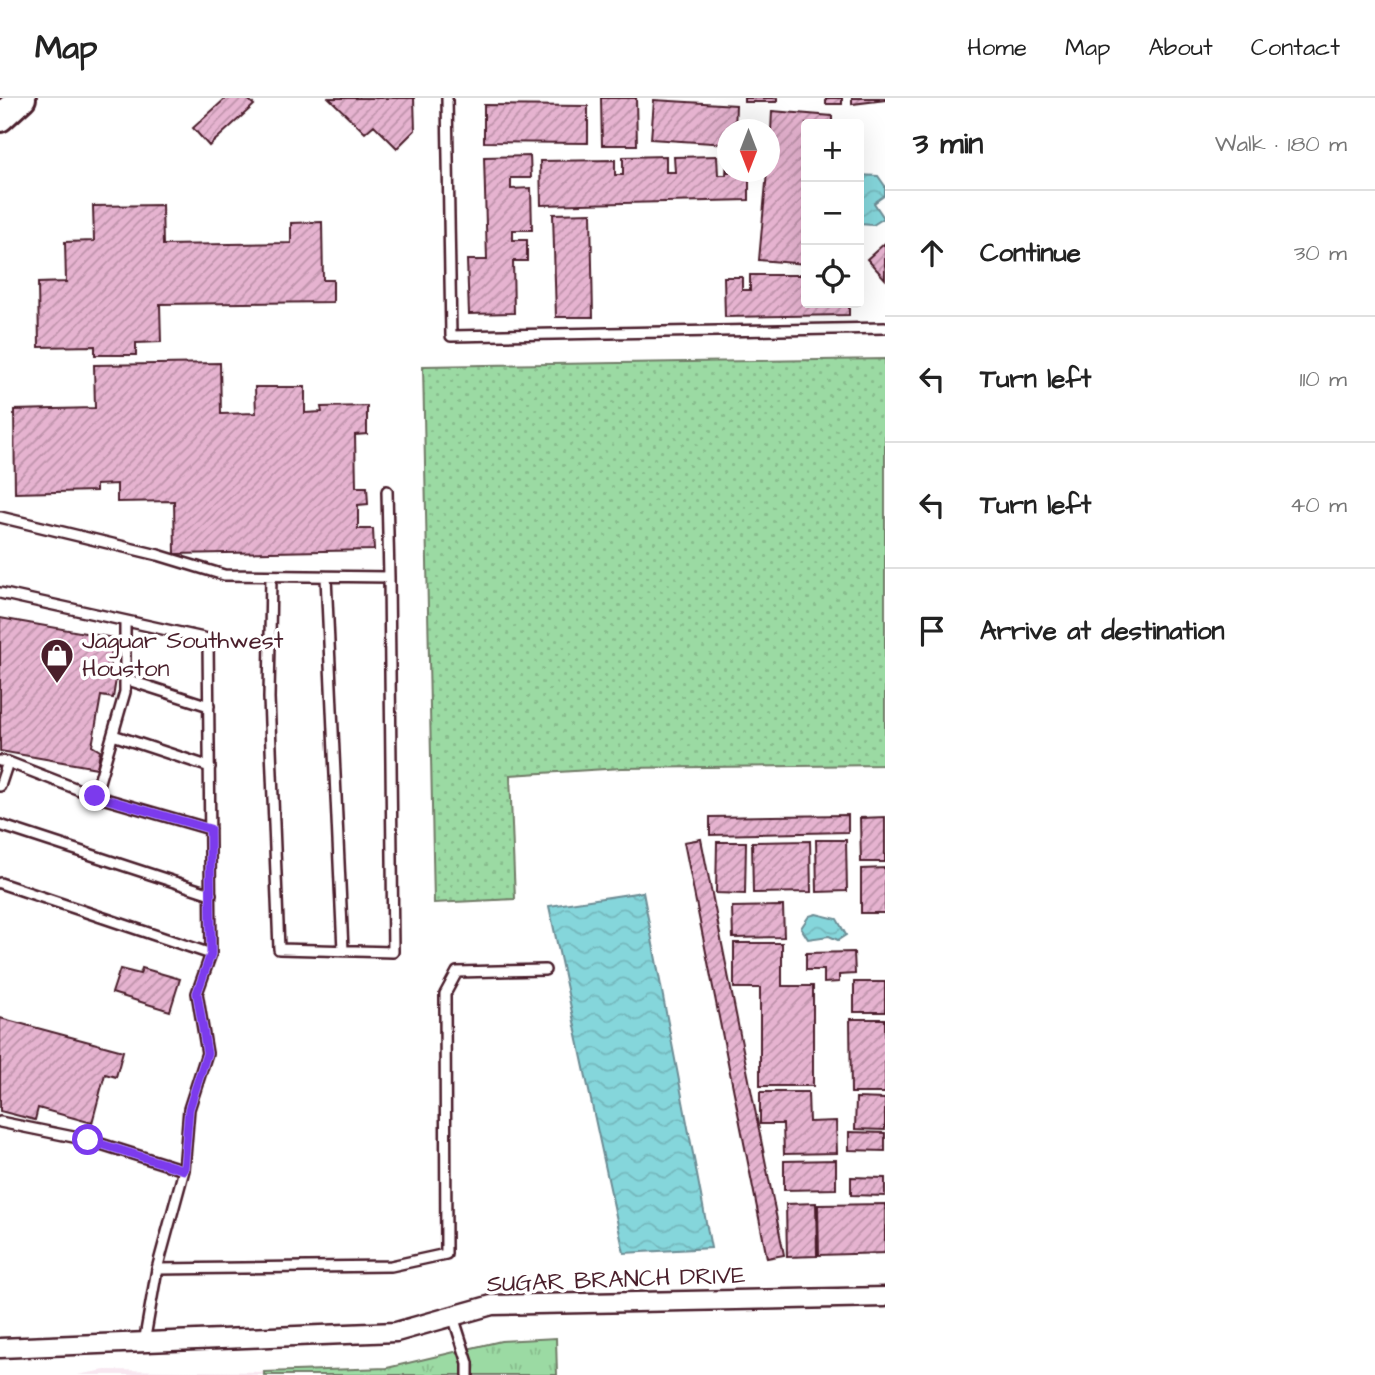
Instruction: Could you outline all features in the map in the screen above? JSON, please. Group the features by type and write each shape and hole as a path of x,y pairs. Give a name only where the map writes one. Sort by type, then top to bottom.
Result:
{"main road":[{"path":"0,118 22,98"}],"street":[{"name":"SUGAR BRANCH DRIVE","path":"0,1355 8,1348 396,1332 492,1305 885,1297"}],"lane":[{"path":"447,98 452,336 885,328"},
{"path":"271,576 269,698 279,949 393,951 387,491"},
{"path":"0,517 158,555 224,575 389,577"},
{"path":"326,577 343,950"},
{"path":"0,593 208,639 211,954 197,993 207,1053 189,1109 184,1170 157,1269 144,1343"},
{"path":"95,796 125,692 125,621"},
{"path":"125,679 209,706"},
{"path":"113,735 209,767"},
{"path":"0,786 4,761 95,796 210,829"},
{"path":"0,825 211,894"},
{"path":"0,883 211,954"},
{"path":"157,1269 391,1266 446,1254 445,994 457,972 545,970"},
{"path":"0,1122 88,1140 184,1170"},
{"path":"453,1316 468,1363 468,1375"}],"shaded area":[{"path":"105,1370 264,1372 264,1375 77,1375"}],"green space":[{"path":"885,359 885,765 622,768 510,775 515,899 434,903 423,366"},
{"path":"556,1338 557,1375 264,1375 264,1372 387,1368 501,1341"}],"water":[{"path":"864,175 878,176 885,186 885,195 874,203 884,218 873,225 864,224"},
{"path":"643,892 711,1248 624,1253 549,906"},
{"path":"816,914 837,919 846,935 838,940 829,936 808,939 801,928 809,916"}],"building":[{"path":"226,98 247,98 254,105 209,146 193,128"},
{"path":"329,98 414,98 415,130 397,148 374,125 365,133"},
{"path":"601,98 636,98 637,145 602,145"},
{"path":"744,98 777,98 777,102 744,102"},
{"path":"826,98 842,98 842,104 826,104"},
{"path":"852,98 885,98 885,100 852,104"},
{"path":"654,100 736,105 735,119 717,119 717,143 651,139"},
{"path":"484,105 588,106 588,143 484,142"},
{"path":"772,111 832,116 832,119 801,119 801,264 759,260 766,182 780,182 780,119 772,119"},
{"path":"530,156 531,178 511,178 511,189 531,188 532,230 513,230 513,240 527,240 527,261 513,261 514,313 469,314 467,260 487,260 484,157"},
{"path":"666,156 666,172 675,172 674,157 717,156 717,182 749,182 749,200 541,205 540,161 615,160 615,175 623,175 623,157"},
{"path":"162,205 163,245 291,243 291,223 322,222 323,280 333,280 333,302 160,304 161,342 136,343 136,355 95,355 95,346 39,347 38,283 66,282 65,242 94,241 93,206"},
{"path":"591,213 593,317 556,317 553,214"},
{"path":"885,243 885,279 867,259"},
{"path":"750,275 801,275 801,308 849,308 849,315 725,317 724,277 742,277 742,290 750,290"},
{"path":"220,363 221,414 256,413 255,387 305,387 305,413 322,412 321,407 367,406 367,434 355,435 356,487 367,487 368,504 358,505 358,529 373,529 374,550 175,554 174,501 117,502 117,484 96,485 96,491 15,493 14,410 95,408 94,365"},
{"name":"Jaguar Southwest Houston","path":"0,618 114,638 109,669 117,673 113,698 101,696 92,746 100,751 97,768 0,751"},
{"path":"848,815 848,832 710,835 710,817"},
{"path":"885,817 885,862 861,862 860,818"},
{"path":"701,839 784,1255 767,1258 684,842"},
{"path":"816,840 846,840 847,891 817,892"},
{"path":"810,841 811,892 753,893 752,842"},
{"path":"717,842 746,842 745,894 716,893"},
{"path":"885,868 885,913 861,913 861,869"},
{"path":"783,906 784,937 733,938 732,907"},
{"path":"734,943 782,943 782,986 813,986 813,1086 760,1086 760,988 734,988"},
{"path":"854,952 855,974 839,975 839,982 824,983 824,970 806,970 806,953"},
{"path":"142,968 180,979 170,1011 112,993 120,969 140,974"},
{"path":"854,982 885,982 885,1012 854,1012"},
{"path":"0,1018 123,1051 116,1077 105,1074 92,1123 38,1108 35,1120 0,1111"},
{"path":"850,1019 885,1019 885,1093 851,1093"},
{"path":"760,1092 808,1092 809,1122 836,1121 837,1153 784,1154 783,1124 760,1124"},
{"path":"856,1098 885,1099 885,1130 855,1129"},
{"path":"849,1132 885,1133 885,1151 849,1150"},
{"path":"836,1160 836,1189 784,1190 784,1161"},
{"path":"851,1177 885,1178 885,1196 851,1195"},
{"path":"816,1203 817,1256 787,1257 786,1204"},
{"path":"885,1204 885,1253 819,1255 818,1205"}],"place":[{"name":"Jaguar Southwest Houston","path":"57,685"}],"route":[{"path":"88,1140 184,1170 189,1109 207,1053 197,993 211,954 210,829 95,796"}]}
